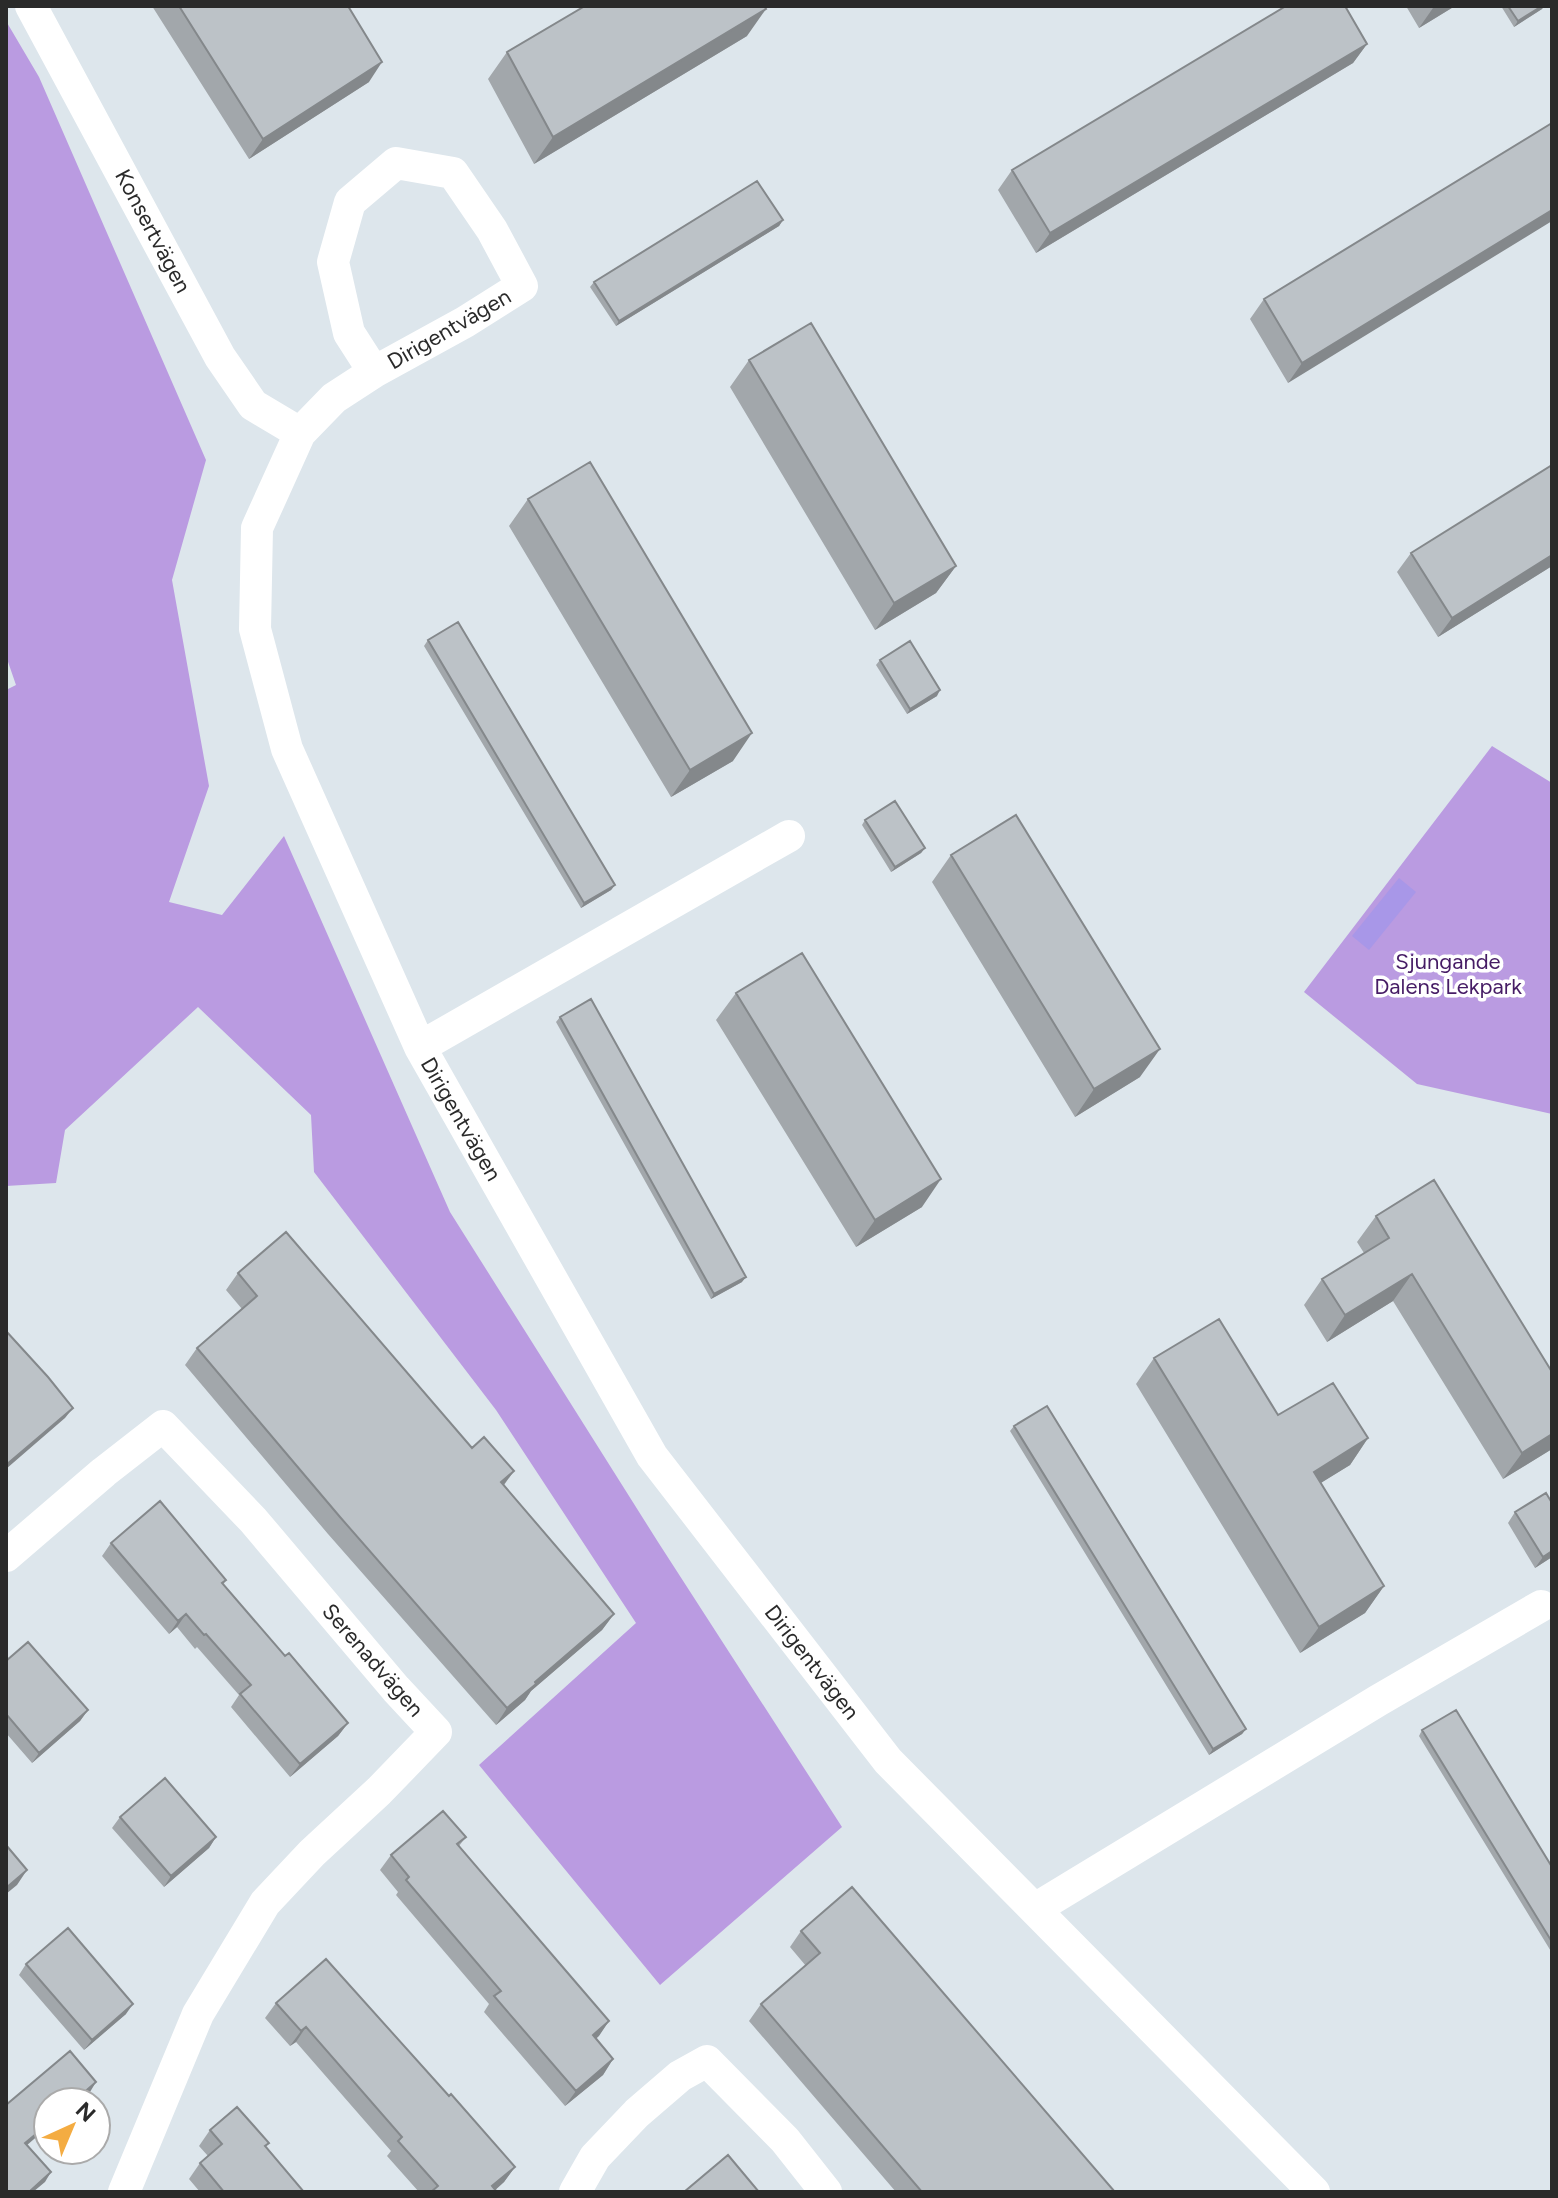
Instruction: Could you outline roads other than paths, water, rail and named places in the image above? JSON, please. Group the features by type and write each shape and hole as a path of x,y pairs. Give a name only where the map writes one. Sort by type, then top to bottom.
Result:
{"street":[{"name":"Konsertvägen","path":"31,6 220,357 253,405 300,433"},
{"name":"Dirigentvägen","path":"374,372 349,333 333,262 350,202 396,163 453,173 492,230 522,286 334,398 300,433 257,528 255,629 287,749 420,1047 652,1456 888,1761 1314,2192"},
{"name":"Dirigentvägen","path":"420,1047 789,836"},
{"name":"Serenadvägen","path":"6,1556 163,1426 253,1520 436,1732 265,1903 198,2014 124,2192"},
{"path":"1035,1909 1379,1700 1541,1606"},
{"path":"575,2192 595,2157 637,2113 680,2076 707,2061 785,2140 826,2192"}],"park label":[{"name":"Sjungande Dalens Lekpark","path":"1448,974"}]}
